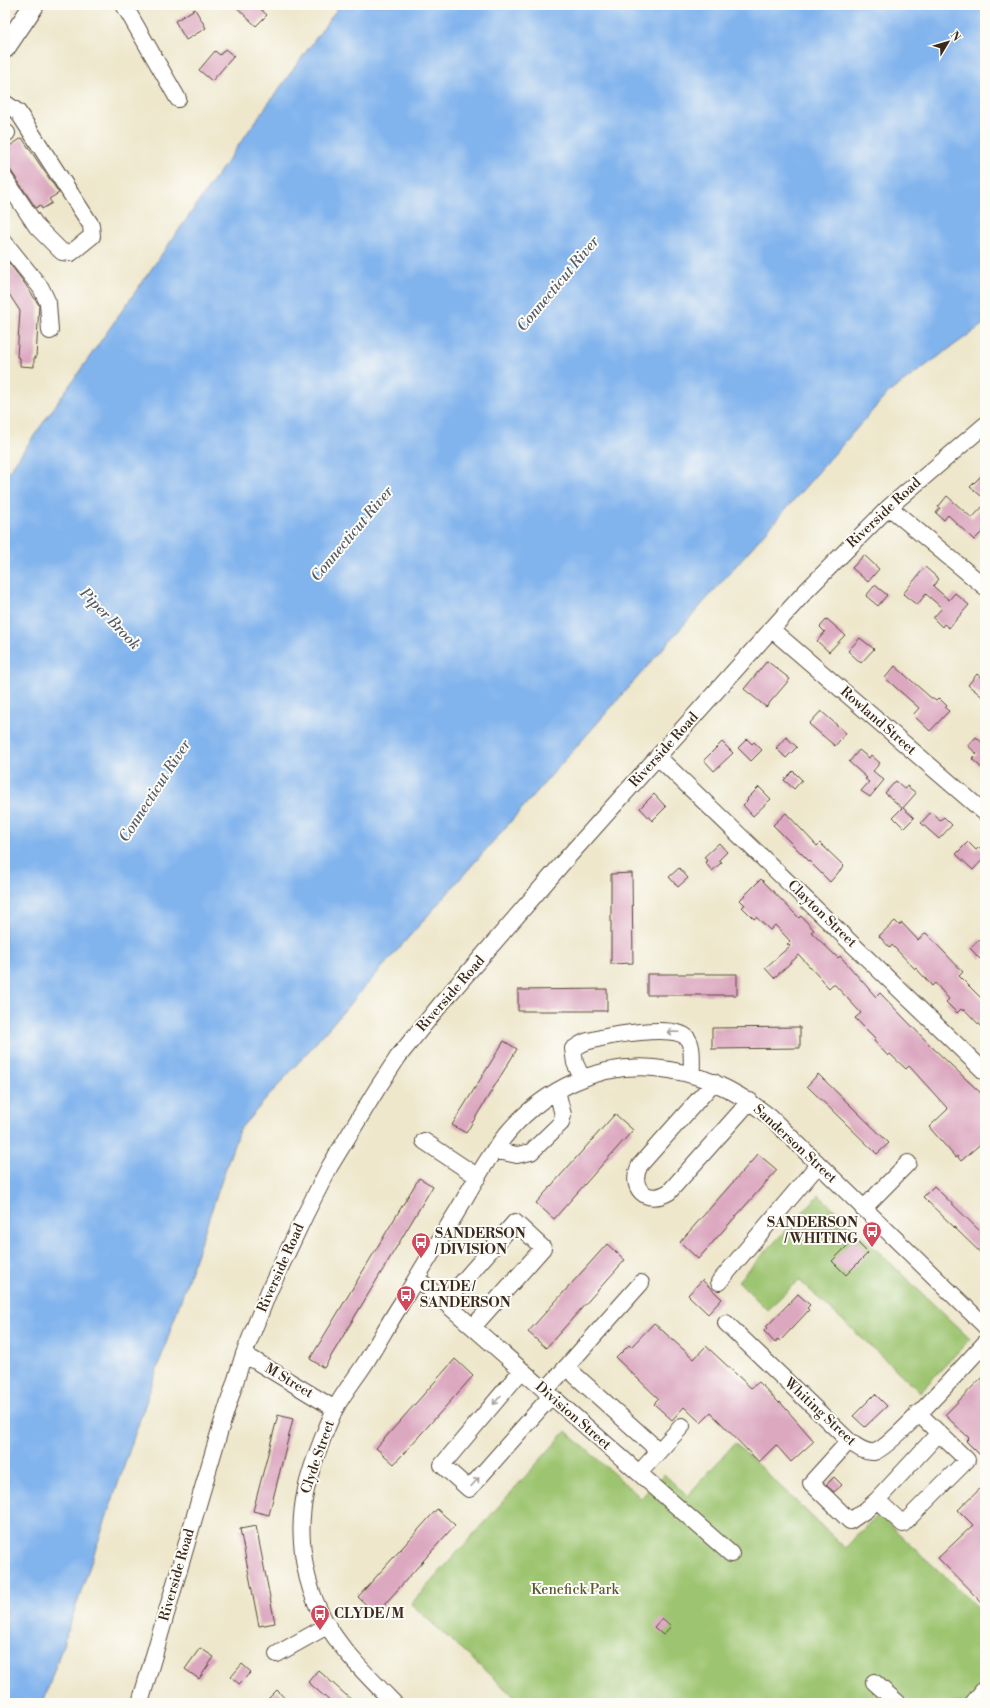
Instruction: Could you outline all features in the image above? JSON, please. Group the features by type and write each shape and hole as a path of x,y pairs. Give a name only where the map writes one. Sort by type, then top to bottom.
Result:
{"main road":[{"path":"5,48 34,5"}],"street":[{"path":"124,5 178,99"},
{"path":"5,103 18,112 13,129 91,225 92,236 71,253 62,252 37,227 5,179"},
{"path":"5,243 43,293 48,303 50,331"},
{"name":"Riverside Road","path":"141,1703 215,1447 244,1354 283,1259 330,1166 356,1122 398,1057 440,1005 567,858 771,629 850,544 889,507 985,425"},
{"path":"889,507 985,587"},
{"name":"Rowland Street","path":"771,629 985,813"},
{"name":"Clayton Street","path":"658,757 985,1072"},
{"path":"582,1078 575,1063 572,1049 588,1041 636,1031 681,1033 688,1038 691,1046 692,1074"},
{"name":"Sanderson Street","path":"417,1278 494,1150 518,1121 538,1103 582,1078 610,1070 636,1068 667,1069 692,1074 714,1082 750,1101 770,1117 985,1326"},
{"path":"714,1082 640,1165 635,1173 636,1182 647,1196 654,1198 661,1197 669,1192 750,1101"},
{"path":"494,1150 517,1155 531,1152 561,1123 563,1115 557,1091"},
{"path":"424,1141 478,1177"},
{"path":"864,1209 908,1163"},
{"path":"719,1282 818,1165"},
{"path":"445,1302 515,1222 543,1248 473,1328"},
{"name":"Division Street","path":"417,1278 638,1474 731,1554"},
{"name":"Clyde Street","path":"394,1703 343,1650 327,1626 314,1598 307,1577 304,1561 301,1520 303,1499 311,1468 335,1409 417,1278"},
{"path":"522,1370 442,1465 469,1489 548,1394 566,1367 641,1283"},
{"name":"Whiting Street","path":"726,1323 849,1441 865,1451 873,1452 879,1450 918,1413 985,1343"},
{"name":"M Street","path":"244,1354 335,1409"},
{"path":"566,1367 659,1451"},
{"path":"877,1500 904,1524 967,1460 918,1413"},
{"path":"638,1474 682,1426"},
{"path":"849,1441 811,1483 850,1520 866,1510 877,1500 939,1433"},
{"path":"277,1654 327,1626"},
{"path":"874,1682 898,1703"},
{"path":"973,1703 985,1688"}],"green space":[{"path":"819,1195 970,1339 920,1392 799,1280 767,1310 738,1281"},
{"name":"Kenefick Park","path":"566,1431 641,1498 664,1474 687,1496 735,1443 845,1548 878,1514 985,1614 985,1703 521,1703 411,1604"}],"water":[{"path":"340,5 985,5 985,323 888,393 239,1130 43,1703 5,1703 5,477 252,126"}],"building":[{"path":"234,5 256,5 267,15 256,26"},
{"path":"195,9 206,28 186,40 175,21"},
{"path":"225,49 234,56 212,81 199,70 215,51 220,55"},
{"path":"22,138 59,193 49,199 52,203 42,209 40,205 36,208 5,162 5,149"},
{"path":"5,258 39,305 36,358 34,358 34,367 20,366 20,358 17,357 20,311 5,288"},
{"path":"985,472 985,499 970,487"},
{"path":"947,496 972,518 985,504 985,529 974,540 948,515 944,520 936,513 940,508 938,507"},
{"path":"864,555 879,569 868,582 852,568"},
{"path":"925,567 939,579 933,586 949,600 955,593 969,605 949,628 944,624 942,627 933,618 942,608 926,594 917,605 903,594"},
{"path":"875,585 887,595 878,606 866,596"},
{"path":"827,619 845,635 829,652 817,641 825,632 820,627"},
{"path":"860,638 874,649 861,663 848,651"},
{"path":"767,661 790,679 766,707 744,689"},
{"path":"895,666 930,697 936,701 939,698 947,706 945,708 949,711 930,731 913,715 919,708 885,678"},
{"path":"977,674 985,681 985,699 968,685"},
{"path":"821,711 846,733 835,746 809,724"},
{"path":"786,737 797,747 786,758 776,748"},
{"path":"976,737 985,745 985,771 972,759 977,754 968,746"},
{"path":"747,739 752,744 754,742 762,750 751,761 738,748"},
{"path":"722,742 733,753 714,771 704,760"},
{"path":"859,750 869,758 871,755 880,763 873,771 884,780 870,797 861,791 869,782 865,779 867,778 849,762"},
{"path":"793,771 802,780 794,789 784,780"},
{"path":"896,781 905,789 907,786 916,793 903,808 914,818 904,828 893,817 902,808 885,793"},
{"path":"759,787 771,799 753,816 743,805"},
{"path":"654,794 666,807 652,821 640,808"},
{"path":"931,812 940,820 944,817 952,825 939,839 921,823"},
{"path":"786,813 817,846 820,843 844,866 830,882 773,825"},
{"path":"968,842 976,850 979,847 985,852 985,857 973,870 956,854"},
{"path":"719,843 727,852 719,860 722,862 712,871 705,862 707,861 704,857"},
{"path":"679,868 688,878 678,887 669,877"},
{"path":"632,873 633,963 611,964 611,874"},
{"path":"761,879 799,918 801,916 814,930 811,932 838,958 840,956 876,997 880,993 932,1047 985,1097 985,1140 961,1161 957,1156 956,1158 929,1127 948,1109 909,1066 906,1069 890,1054 888,1056 874,1041 876,1039 855,1018 861,1013 835,985 833,984 829,988 799,955 774,978 765,968 790,946 787,944 790,941 775,925 770,930 756,917 754,919 742,907 745,905 740,900"},
{"path":"895,921 899,925 902,923 918,940 926,933 963,972 959,976 985,1002 985,1031 964,1009 963,1011 961,1009 957,1013 946,1002 949,999 935,983 932,986 892,945 890,948 879,936"},
{"path":"980,939 985,944 985,953 980,959 970,948"},
{"path":"647,974 737,974 737,995 647,995"},
{"path":"607,989 607,1011 518,1011 518,990"},
{"path":"800,1027 800,1048 712,1049 712,1028"},
{"path":"504,1041 517,1049 466,1133 452,1125"},
{"path":"818,1074 889,1143 877,1154 807,1086"},
{"path":"615,1114 633,1130 554,1219 536,1203"},
{"path":"758,1154 777,1170 698,1259 680,1242"},
{"path":"419,1178 433,1186 324,1368 310,1359"},
{"path":"934,1186 985,1236 985,1257 923,1197"},
{"path":"854,1239 868,1253 846,1275 832,1261"},
{"path":"607,1244 625,1260 546,1348 528,1332"},
{"path":"702,1280 722,1299 708,1314 688,1295"},
{"path":"798,1294 810,1305 807,1308 809,1310 780,1341 778,1339 775,1343 764,1331 767,1328 766,1327"},
{"path":"654,1323 694,1359 706,1346 751,1388 759,1382 779,1403 780,1402 814,1441 791,1462 776,1445 759,1462 711,1413 701,1423 684,1407 672,1420 654,1404 659,1399 616,1358 629,1345 631,1347"},
{"path":"455,1359 473,1376 394,1464 376,1448"},
{"path":"985,1374 985,1460 966,1441 969,1438 945,1415"},
{"path":"875,1394 887,1406 865,1427 853,1416"},
{"path":"278,1415 293,1419 269,1515 253,1511"},
{"path":"834,1477 842,1485 834,1492 826,1485"},
{"path":"985,1484 985,1606 938,1558 973,1525 958,1510"},
{"path":"437,1509 455,1525 376,1614 358,1597"},
{"path":"256,1526 275,1623 259,1626 240,1529"},
{"path":"662,1618 671,1626 663,1635 654,1627"},
{"path":"200,1648 214,1657 199,1679 185,1669"},
{"path":"242,1664 251,1672 239,1684 231,1677"},
{"path":"318,1670 355,1703 332,1703 308,1682"},
{"path":"277,1690 289,1703 264,1703"}],"place":[{"name":"SANDERSON / WHITING","path":"872,1248"},
{"name":"SANDERSON / DIVISION","path":"421,1259"},
{"name":"CLYDE / SANDERSON","path":"406,1312"},
{"name":"CLYDE / M","path":"320,1631"}],"water label":[{"name":"Connecticut River","path":"558,284"},
{"name":"Connecticut River","path":"352,534"},
{"name":"Piper Brook","path":"110,619"},
{"name":"Connecticut River","path":"155,791"}]}
